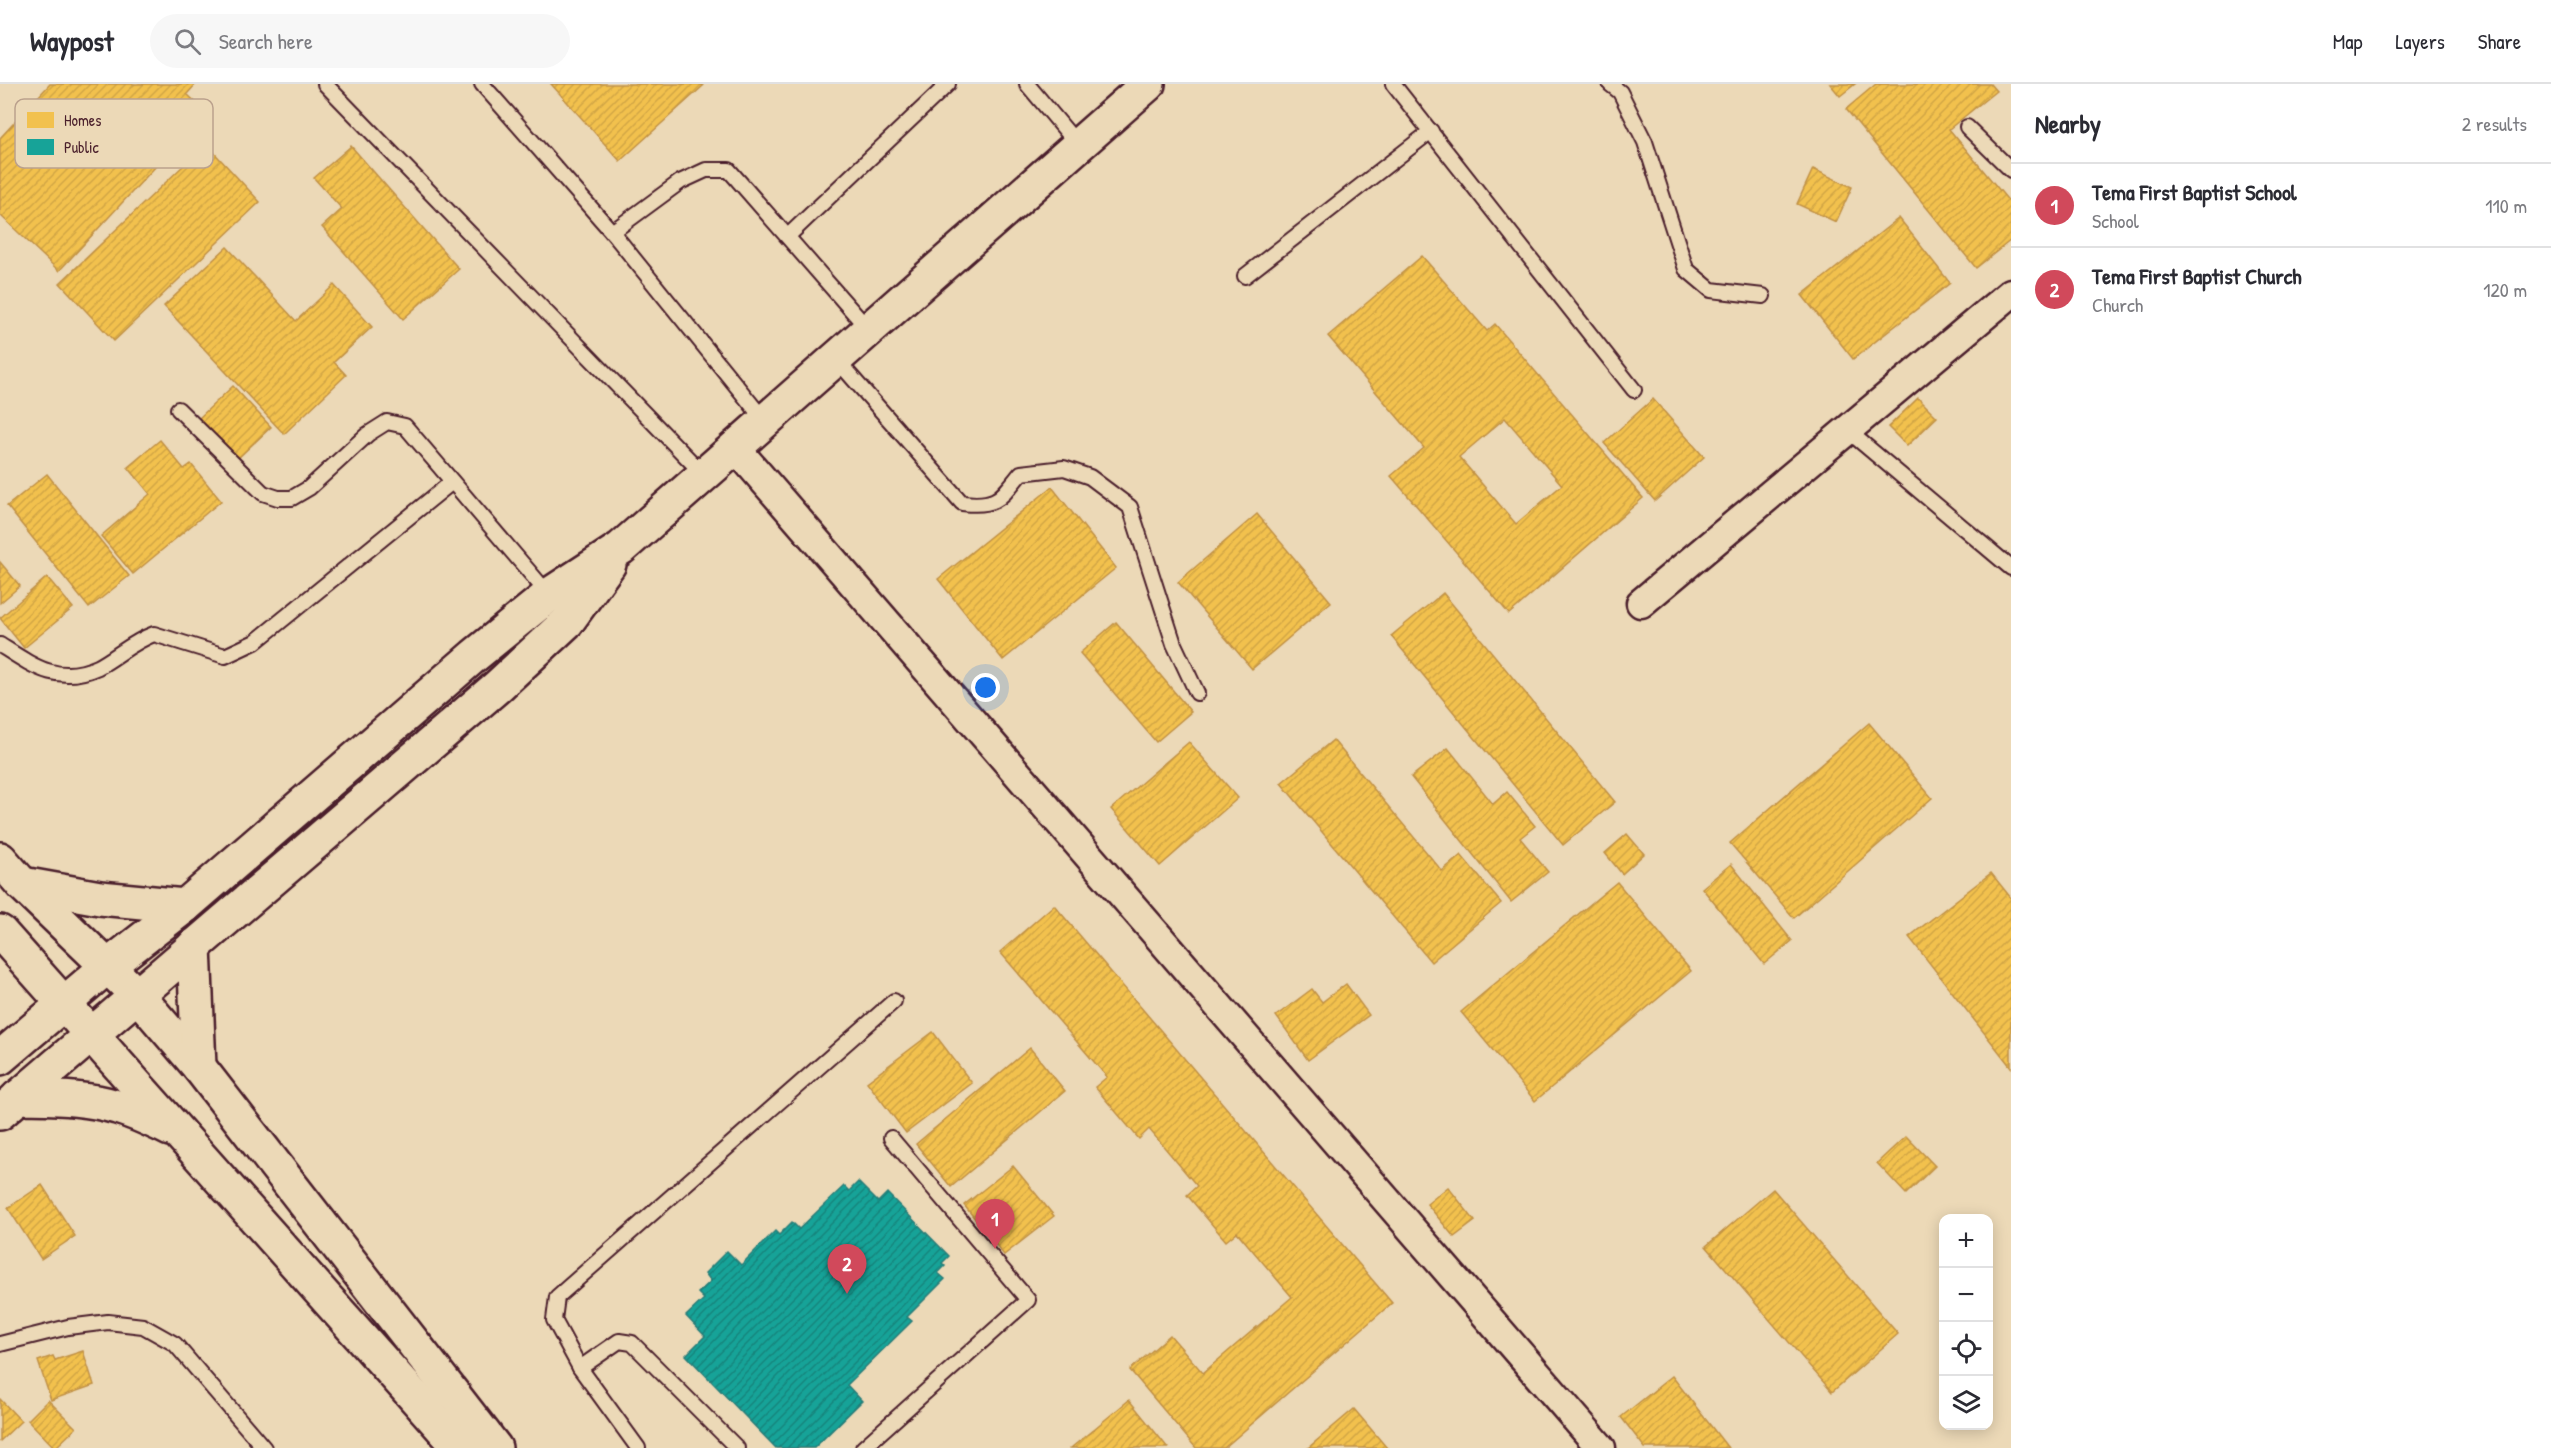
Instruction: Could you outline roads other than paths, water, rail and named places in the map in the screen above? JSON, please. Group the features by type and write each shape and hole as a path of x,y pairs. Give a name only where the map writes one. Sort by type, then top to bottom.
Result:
{"main road":[{"path":"9,1105 496,687 558,609 621,548 734,446 1148,84"},
{"path":"0,1058 108,966 185,906 474,656 558,609"},
{"path":"0,859 22,884 138,996 199,1067 495,1448"},
{"path":"22,884 100,898 185,906"},
{"path":"0,932 460,1448"},
{"path":"194,946 199,1067"},
{"path":"9,1105 70,1098 94,1101 118,1107 181,1133"}],"street":[{"path":"1641,603 2011,293"},
{"path":"734,446 1601,1448"}],"lane":[{"path":"325,84 703,474"},
{"path":"482,84 612,232 764,420"},
{"path":"788,236 948,84"},
{"path":"1027,84 1078,145"},
{"path":"1393,84 1634,390"},
{"path":"1610,84 1620,92 1646,142 1686,269 1711,290 1763,296"},
{"path":"1967,127 2011,170"},
{"path":"1245,276 1431,132"},
{"path":"612,232 680,182 706,170 729,170 868,329"},
{"path":"836,358 962,503 984,506 1003,496 1021,473 1064,468 1090,477 1130,507 1174,644 1197,693"},
{"path":"178,409 263,493 278,498 292,498 309,488 368,434 387,422 405,426 558,609"},
{"path":"1847,430 2011,568"},
{"path":"0,645 38,669 65,675 98,666 124,648 154,634 225,656 255,642 452,482"},
{"path":"638,1448 580,1368 554,1320 557,1297 894,1000"},
{"path":"862,1448 1028,1300 891,1138"},
{"path":"0,1344 68,1327 108,1322 143,1326 175,1344 264,1448"},
{"path":"580,1368 619,1341 632,1343 737,1448"}],"place":[{"name":"Tema First Baptist School","path":"995,1249"},
{"name":"Tema First Baptist Church","path":"847,1294"}]}
